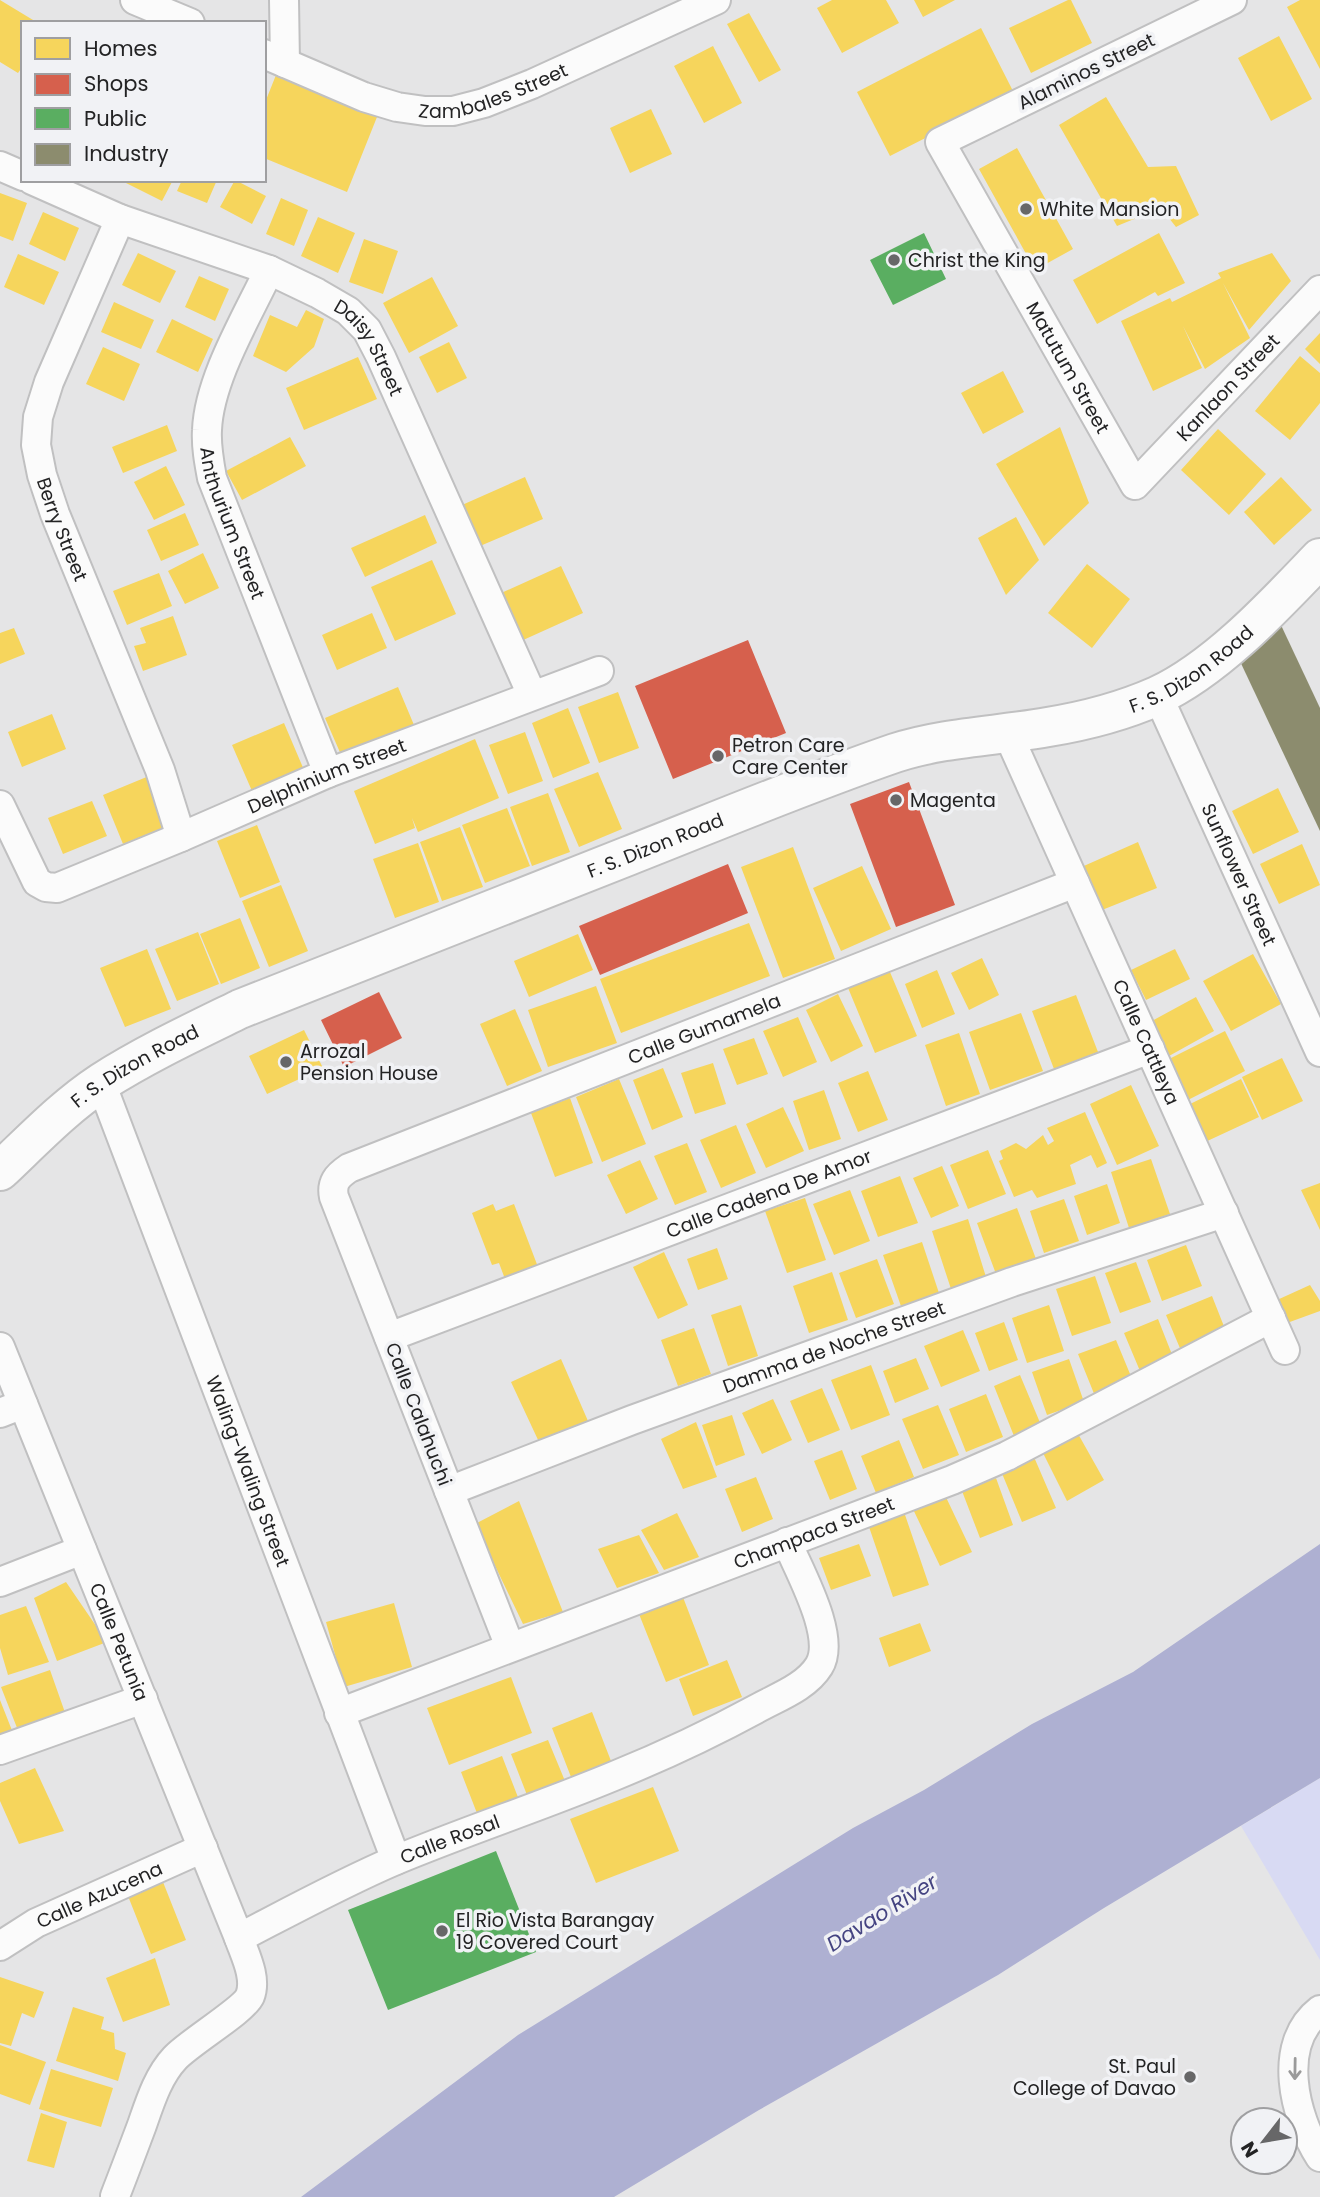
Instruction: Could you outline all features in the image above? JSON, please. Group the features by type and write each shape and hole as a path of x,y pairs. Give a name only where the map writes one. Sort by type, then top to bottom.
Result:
{"main road":[{"name":"F. S. Dizon Road","path":"0,1171 62,1112 101,1083 162,1047 240,1009 769,800 899,752 948,741 1047,728 1102,715 1157,696 1228,648 1271,610 1320,558"}],"street":[{"path":"135,0 185,21"},
{"path":"275,58 284,0"},
{"name":"Zambales Street","path":"275,58 364,97 397,107 453,111 520,89 716,0"},
{"name":"Alaminos Street","path":"940,142 1232,0"},
{"name":"Matutum Street","path":"940,142 1135,485"},
{"path":"0,166 21,175"},
{"name":"Daisy Street","path":"37,182 120,219 269,270 348,311 367,330 532,695"},
{"name":"Berry Street","path":"120,219 49,382 38,417 36,445 42,475 55,514 160,770 181,837"},
{"name":"Anthurium Street","path":"269,270 221,372 212,399 207,429 207,453 212,478 328,773"},
{"name":"Kanlaon Street","path":"1135,485 1320,290"},
{"name":"Delphinium Street","path":"0,805 37,882 46,887 57,888 328,773 599,671"},
{"name":"Sunflower Street","path":"1157,696 1320,1052"},
{"name":"Calle Cattleya","path":"1007,732 1285,1350"},
{"name":"Calle Gumamela","path":"335,1180 349,1168 1075,883"},
{"name":"Calle Cadena De Amor","path":"389,1337 1150,1049"},
{"name":"Waling-Waling Street","path":"101,1083 396,1860"},
{"name":"Calle Calahuchi","path":"335,1180 332,1189 334,1197 510,1647"},
{"name":"Damma de Noche Street","path":"449,1490 632,1420 1012,1283 1224,1213"},
{"name":"Champaca Street","path":"339,1713 952,1480 1007,1456 1271,1318"},
{"name":"Calle Petunia","path":"0,1347 11,1408 82,1549 239,1938"},
{"name":"Calle Rosal","path":"239,1938 396,1860 615,1776 736,1720 808,1679 820,1666 825,1651 816,1611 787,1542"},
{"path":"0,1582 82,1549"},
{"path":"0,1750 143,1699"},
{"name":"Calle Azucena","path":"0,1946 37,1923 203,1848"},
{"path":"115,2196 160,2078 174,2059 191,2043 244,2005 251,1994 249,1966 239,1938"},
{"path":"1320,2010 1308,2019 1297,2039 1294,2067 1295,2095 1301,2120 1320,2157"}],"shaded area":[{"path":"1320,1778 1320,1960 1241,1826"}],"water":[{"name":"Davao River","path":"1320,1544 1320,1778 998,1975 759,2110 614,2197 301,2197 518,2035 853,1828 924,1790 1032,1724 1133,1672"}],"building: Homes":[{"path":"0,0 35,21 21,21 21,69 18,73 0,62"},
{"path":"832,0 886,0 899,23 842,53 817,8"},
{"path":"914,0 955,0 923,17"},
{"path":"1071,0 1092,43 1031,73 1009,28"},
{"path":"1300,0 1320,0 1320,69 1287,7"},
{"path":"749,13 781,70 759,82 727,24"},
{"path":"981,28 1014,93 890,156 857,92"},
{"path":"1279,36 1312,99 1271,121 1238,58"},
{"path":"713,46 742,103 704,123 674,66"},
{"path":"276,75 377,117 347,192 266,159 266,100"},
{"path":"1106,97 1148,167 1176,166 1199,215 1176,227 1161,208 1117,226 1059,125"},
{"path":"651,109 672,154 630,173 610,128"},
{"path":"1017,148 1073,249 1035,270 979,169"},
{"path":"126,182 172,182 162,201"},
{"path":"181,182 216,182 207,203 177,191"},
{"path":"234,182 266,196 252,224 220,207"},
{"path":"0,193 27,203 13,241 0,236"},
{"path":"281,198 308,210 294,246 266,234"},
{"path":"43,212 79,228 65,261 29,244"},
{"path":"318,217 355,233 338,273 301,256"},
{"path":"1159,233 1185,283 1158,296 1155,292 1097,324 1073,280"},
{"path":"364,239 398,251 383,294 349,282"},
{"path":"138,253 176,271 160,303 122,285"},
{"path":"1272,253 1291,281 1249,330 1223,283 1250,338 1205,369 1183,326 1202,368 1153,391 1121,321 1170,298 1172,302 1221,278 1218,273"},
{"path":"18,254 59,272 44,305 4,287"},
{"path":"199,276 229,289 215,321 185,307"},
{"path":"432,277 458,326 409,353 383,303"},
{"path":"114,302 154,320 141,349 101,332"},
{"path":"306,310 324,319 314,347 286,372 253,356 270,315 297,327"},
{"path":"172,319 213,339 198,372 156,352"},
{"path":"1320,333 1320,364 1305,349"},
{"path":"449,342 467,378 437,393 419,357"},
{"path":"103,347 140,364 124,401 86,384"},
{"path":"1300,356 1320,373 1320,403 1290,440 1255,411"},
{"path":"358,357 377,399 304,430 286,388"},
{"path":"1003,371 1024,412 983,434 961,393"},
{"path":"167,425 177,451 123,473 112,447"},
{"path":"1060,427 1089,503 1044,546 996,464"},
{"path":"1218,429 1266,474 1229,515 1181,470"},
{"path":"290,437 306,466 242,500 226,471"},
{"path":"166,466 185,505 154,520 134,482"},
{"path":"525,477 543,519 480,546 462,505"},
{"path":"1281,477 1312,510 1274,545 1244,512"},
{"path":"185,513 199,545 161,561 147,530"},
{"path":"425,515 437,543 365,577 351,548"},
{"path":"1016,517 1039,560 1006,595 978,538"},
{"path":"203,553 219,588 185,604 168,571"},
{"path":"432,560 456,614 395,641 371,587"},
{"path":"1087,564 1130,599 1092,648 1048,613"},
{"path":"561,566 583,613 521,641 499,594"},
{"path":"159,573 172,606 127,625 113,591"},
{"path":"372,613 387,648 337,670 322,635"},
{"path":"173,616 187,655 143,671 134,646 146,643 140,628"},
{"path":"14,628 25,654 0,664 0,633"},
{"path":"398,687 414,725 342,757 325,718"},
{"path":"618,692 639,748 599,763 578,707"},
{"path":"568,708 590,763 553,778 532,723"},
{"path":"52,714 66,749 22,767 8,732"},
{"path":"284,723 304,770 252,791 232,745"},
{"path":"525,732 543,781 508,794 489,745"},
{"path":"475,739 499,798 418,832 412,818 415,828 375,844 354,791"},
{"path":"598,772 622,829 579,847 554,789"},
{"path":"149,776 170,825 123,844 103,795"},
{"path":"1278,788 1299,832 1253,854 1232,811"},
{"path":"548,793 570,852 532,866 510,807"},
{"path":"92,801 107,836 63,854 48,818"},
{"path":"507,808 530,866 485,883 462,825"},
{"path":"257,825 280,882 240,898 217,841"},
{"path":"460,827 483,887 442,901 420,842"},
{"path":"1138,842 1157,888 1097,912 1077,869"},
{"path":"418,843 439,902 395,918 373,859"},
{"path":"1302,844 1320,885 1279,904 1260,864"},
{"path":"793,847 835,959 783,978 741,867"},
{"path":"862,866 891,929 841,951 813,888"},
{"path":"281,885 308,951 269,967 242,901"},
{"path":"240,918 260,968 221,984 200,934"},
{"path":"749,923 770,976 621,1033 600,979"},
{"path":"198,932 219,984 177,1001 155,949"},
{"path":"578,934 593,970 529,997 514,961"},
{"path":"147,949 171,1009 125,1027 100,968"},
{"path":"1175,949 1190,979 1146,1000 1131,970"},
{"path":"1253,954 1281,1004 1231,1031 1203,981"},
{"path":"982,958 999,995 969,1010 951,973"},
{"path":"887,965 917,1036 875,1053 846,983"},
{"path":"937,970 955,1014 922,1028 905,984"},
{"path":"596,986 617,1043 548,1067 528,1010"},
{"path":"838,994 863,1046 831,1062 806,1010"},
{"path":"1076,995 1098,1052 1054,1069 1032,1011"},
{"path":"1196,997 1214,1031 1169,1056 1150,1022"},
{"path":"515,1009 542,1071 507,1086 480,1024"},
{"path":"1021,1013 1043,1071 990,1090 969,1032"},
{"path":"798,1017 817,1062 783,1077 763,1031"},
{"name":"Arrozal Pension House","path":"304,1030 323,1068 267,1094 249,1056"},
{"path":"1225,1031 1245,1071 1182,1103 1161,1063"},
{"path":"959,1033 980,1094 946,1106 925,1045"},
{"path":"754,1038 768,1074 737,1085 723,1049"},
{"path":"1282,1058 1303,1101 1262,1120 1242,1077"},
{"path":"713,1063 726,1104 695,1114 681,1073"},
{"path":"663,1068 683,1117 652,1130 633,1080"},
{"path":"868,1071 888,1120 858,1132 838,1083"},
{"path":"619,1079 646,1144 602,1162 576,1097"},
{"path":"1241,1079 1259,1117 1203,1143 1186,1106"},
{"path":"1131,1085 1159,1146 1117,1165 1090,1104"},
{"path":"824,1090 841,1139 809,1150 793,1101"},
{"path":"570,1098 593,1163 555,1177 531,1113"},
{"path":"783,1107 804,1151 766,1168 746,1124"},
{"path":"1085,1112 1107,1163 1097,1168 1091,1155 1070,1165 1076,1184 1037,1198 1032,1190 1014,1197 999,1161 1003,1159 1000,1151 1016,1143 1026,1149 1043,1135 1048,1145 1054,1141 1047,1128"},
{"path":"736,1125 756,1173 721,1188 700,1140"},
{"path":"687,1143 707,1192 675,1205 654,1156"},
{"path":"988,1150 1006,1194 968,1209 950,1165"},
{"path":"1151,1159 1170,1214 1129,1228 1111,1172"},
{"path":"640,1160 658,1199 626,1214 607,1175"},
{"path":"942,1166 959,1206 931,1218 913,1178"},
{"path":"900,1176 918,1223 878,1237 861,1191"},
{"path":"1320,1183 1320,1230 1301,1190"},
{"path":"1107,1184 1120,1223 1087,1235 1074,1196"},
{"path":"850,1190 870,1241 834,1255 813,1204"},
{"path":"805,1198 826,1260 787,1273 765,1211"},
{"path":"1064,1199 1079,1241 1044,1253 1030,1211"},
{"path":"493,1204 496,1211 514,1204 538,1267 505,1279 499,1263 492,1265 472,1213"},
{"path":"1017,1208 1036,1259 996,1274 977,1223"},
{"path":"968,1219 986,1277 951,1289 932,1231"},
{"path":"922,1242 940,1296 902,1309 883,1255"},
{"path":"1186,1245 1202,1286 1162,1301 1147,1260"},
{"path":"717,1248 728,1279 698,1290 687,1259"},
{"path":"664,1252 688,1305 658,1319 633,1267"},
{"path":"877,1259 894,1304 856,1318 839,1273"},
{"path":"1136,1262 1151,1302 1120,1313 1105,1273"},
{"path":"832,1272 848,1320 809,1333 793,1286"},
{"path":"1095,1276 1111,1323 1072,1336 1056,1289"},
{"path":"1310,1285 1320,1301 1320,1311 1287,1323 1277,1300"},
{"path":"1212,1296 1227,1334 1182,1353 1166,1315"},
{"path":"741,1305 758,1356 728,1366 711,1315"},
{"path":"1049,1305 1064,1351 1027,1363 1012,1318"},
{"path":"1158,1319 1173,1357 1140,1371 1124,1333"},
{"path":"1004,1322 1018,1360 989,1371 975,1333"},
{"path":"694,1328 711,1374 678,1386 661,1340"},
{"path":"963,1330 980,1371 941,1387 924,1346"},
{"path":"1116,1340 1135,1386 1097,1401 1078,1354"},
{"path":"916,1358 929,1389 895,1403 883,1371"},
{"path":"561,1359 588,1421 539,1442 511,1382"},
{"path":"1069,1359 1084,1402 1047,1415 1032,1372"},
{"path":"871,1365 890,1415 851,1430 831,1380"},
{"path":"1020,1375 1041,1425 1014,1436 994,1386"},
{"path":"822,1388 840,1430 808,1443 790,1401"},
{"path":"986,1394 1003,1437 966,1452 949,1409"},
{"path":"773,1399 792,1440 762,1454 742,1413"},
{"path":"938,1405 959,1455 923,1469 902,1419"},
{"path":"732,1415 745,1455 716,1466 702,1425"},
{"path":"696,1422 717,1477 683,1489 661,1439"},
{"path":"1077,1432 1104,1480 1067,1501 1042,1451"},
{"path":"899,1440 914,1477 876,1493 861,1456"},
{"path":"842,1450 857,1489 830,1500 814,1461"},
{"path":"1034,1457 1056,1508 1022,1522 1001,1471"},
{"path":"756,1477 773,1519 742,1532 725,1489"},
{"path":"996,1478 1013,1525 980,1538 962,1491"},
{"path":"944,1493 972,1552 940,1566 912,1507"},
{"path":"519,1501 563,1612 523,1624 475,1524"},
{"path":"903,1509 929,1585 893,1597 867,1521"},
{"path":"677,1513 699,1557 664,1570 641,1530"},
{"path":"639,1535 659,1573 617,1588 598,1549"},
{"path":"859,1544 871,1576 831,1590 819,1558"},
{"path":"66,1582 107,1642 57,1661 34,1598"},
{"path":"681,1592 709,1665 666,1682 637,1609"},
{"path":"394,1603 412,1667 344,1687 326,1622"},
{"path":"26,1606 49,1662 8,1675 0,1648 0,1615"},
{"path":"920,1623 931,1651 889,1667 879,1638"},
{"path":"727,1660 742,1697 693,1716 679,1679"},
{"path":"50,1670 68,1721 21,1738 1,1687"},
{"path":"511,1677 532,1733 449,1765 427,1708"},
{"path":"0,1700 15,1738 0,1742"},
{"path":"592,1712 611,1761 571,1777 552,1728"},
{"path":"548,1740 565,1781 527,1795 511,1754"},
{"path":"502,1756 521,1805 480,1821 461,1772"},
{"path":"35,1768 64,1831 19,1844 0,1801 0,1783"},
{"path":"653,1787 679,1851 596,1883 570,1819"},
{"path":"163,1882 186,1940 151,1954 128,1896"},
{"path":"155,1958 170,2005 123,2022 106,1978"},
{"path":"0,1977 44,1992 34,2018 22,2013 11,2046 0,2043"},
{"path":"73,2007 104,2017 101,2029 114,2033 115,2049 126,2053 118,2081 56,2061"},
{"path":"0,2045 46,2062 30,2105 0,2094"},
{"path":"51,2069 113,2088 101,2127 39,2109"},
{"path":"41,2113 67,2122 54,2168 27,2161"}],"building: Shops":[{"path":"748,640 786,733 673,779 635,686"},
{"path":"909,782 955,905 896,927 850,804"},
{"path":"728,864 748,913 600,975 579,926"},
{"path":"379,992 402,1038 344,1067 321,1020"}],"building: Public":[{"path":"924,233 946,279 893,305 870,260"},
{"name":"El Rio Vista Barangay 19 Covered Court","path":"496,1851 536,1952 388,2010 348,1910"}],"building: Industry":[{"path":"1280,623 1320,708 1320,831 1238,657"}],"place":[{"name":"White Mansion","path":"1026,209"},
{"name":"Christ the King","path":"894,260"},
{"name":"Petron Care Care Center","path":"718,756"},
{"name":"Magenta","path":"896,800"},
{"name":"Arrozal Pension House","path":"286,1062"},
{"name":"El Rio Vista Barangay 19 Covered Court","path":"442,1931"},
{"name":"St. Paul College of Davao","path":"1190,2077"}]}
